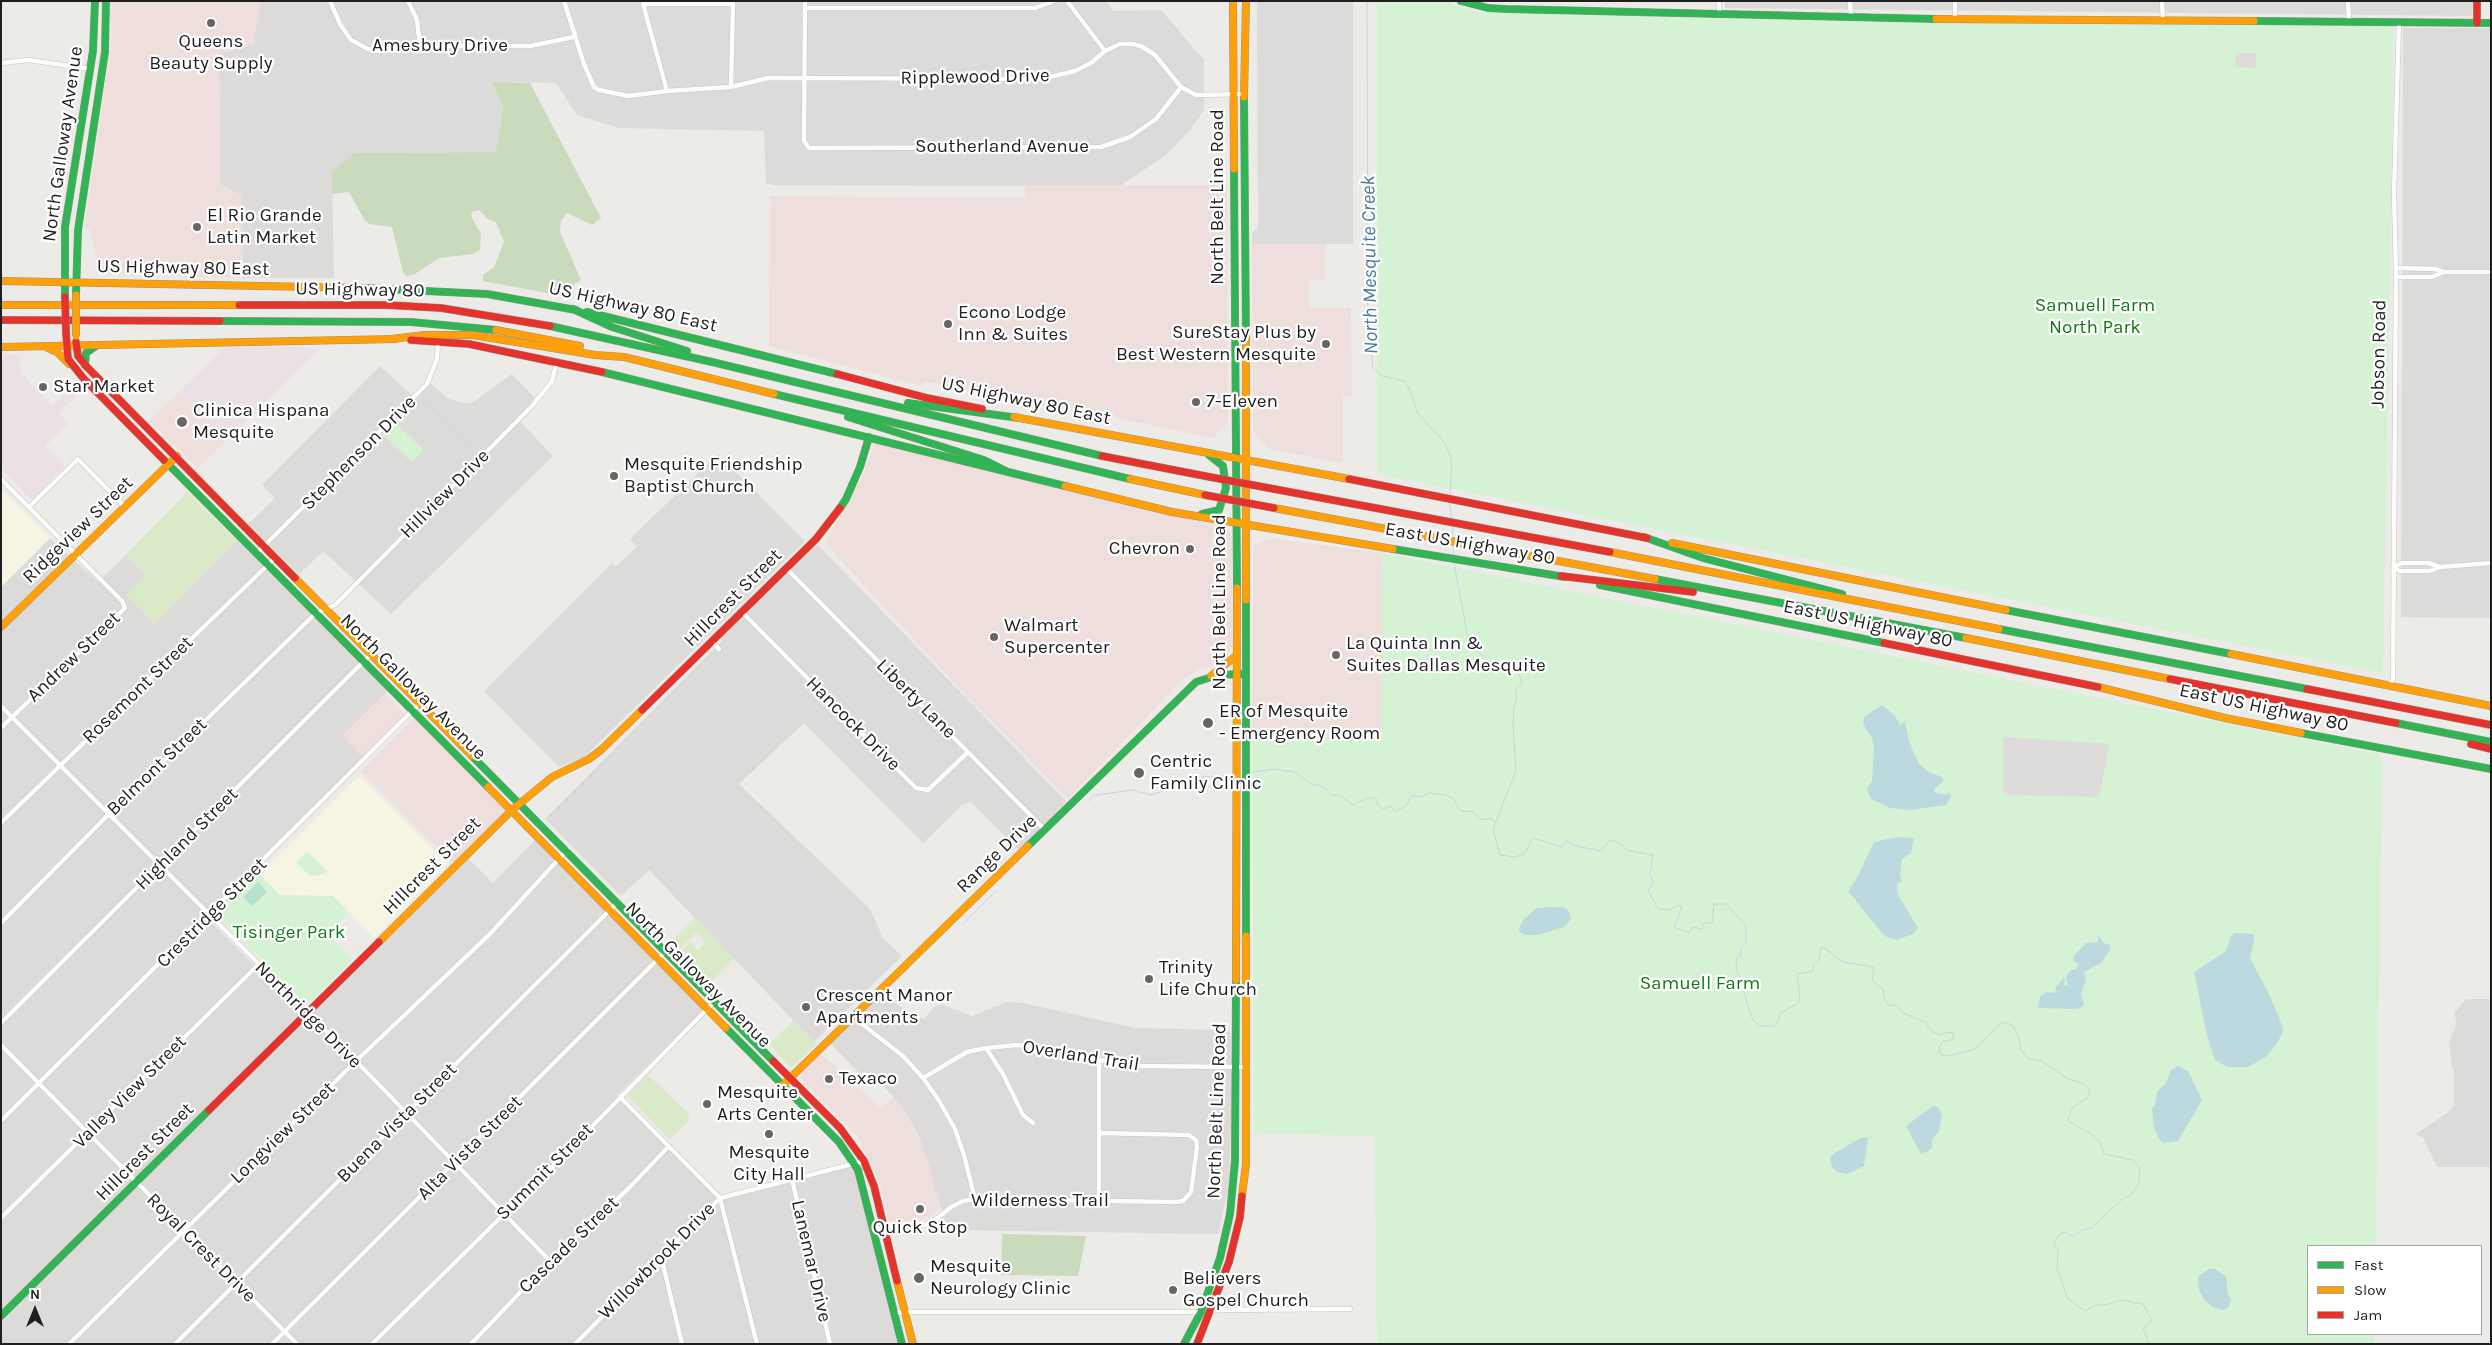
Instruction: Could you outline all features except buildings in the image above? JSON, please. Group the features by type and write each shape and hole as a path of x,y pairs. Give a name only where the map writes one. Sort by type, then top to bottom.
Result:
{"main road":[{"name":"North Galloway Avenue","path":"95,1 95,37 91,69 77,164 65,221 64,297 68,359 82,376 828,1129 854,1164 865,1191 902,1344"},
{"name":"North Galloway Avenue","path":"106,1 106,34 102,71 78,230 76,295 76,346 78,356 836,1123 864,1161 874,1186 886,1228 913,1344"},
{"name":"North Belt Line Road","path":"1184,1344 1201,1312 1220,1258 1230,1214 1235,1161 1237,604 1233,1"},
{"name":"North Belt Line Road","path":"1197,1344 1229,1262 1240,1216 1246,1164 1246,190 1244,94 1246,1"},
{"path":"1461,1 1497,9 1851,17 2163,22 2491,23"},
{"path":"2477,1 2477,23"},
{"path":"91,69 102,71"},
{"path":"89,82 100,84"},
{"path":"77,164 87,166"},
{"path":"1235,194 1246,190"},
{"path":"1235,194 1246,200"},
{"path":"1235,275 1246,275"},
{"name":"US Highway 80 East","path":"1,281 77,281 433,290 487,294 572,309 791,361 927,398 1019,418 1246,459"},
{"name":"US Highway 80","path":"1,305 386,305 441,308 543,324 712,362"},
{"path":"572,309 612,327 683,350 712,362 880,401 1088,453 2491,725"},
{"name":"US Highway 80","path":"1,320 411,322 512,332 624,357"},
{"path":"392,339 425,335 473,335 596,355 624,357 1087,470 1205,495 1822,610 2491,742"},
{"path":"1,347 392,339 469,344 557,361 1184,514 1236,524"},
{"path":"85,365 88,349 99,345"},
{"path":"45,347 57,352 82,376 93,380 115,400 123,402"},
{"path":"880,401 904,402 1019,418"},
{"path":"820,405 839,415 984,460 1006,470"},
{"name":"Hillcrest Street","path":"1,1316 308,1015 512,810 552,777 589,759 601,750 816,539 846,499 860,468 869,437"},
{"path":"1184,514 1215,513 1224,503 1226,488 1225,472 1220,463 1204,452"},
{"name":"Ridgeview Street","path":"1,627 177,456"},
{"name":"East US Highway 80","path":"1246,459 2491,706"},
{"name":"East US Highway 80","path":"1236,524 1422,552 1561,576 2085,684 2226,718 2491,769"},
{"path":"1644,537 1703,558 1949,620"},
{"path":"1561,576 1685,590 1797,610 1822,610"},
{"path":"1237,604 1246,605"},
{"path":"1211,676 1237,655"},
{"name":"Range Drive","path":"783,1085 1184,692 1196,682 1211,676 1246,674"},
{"path":"2391,722 2491,748"},
{"path":"460,758 466,750"},
{"path":"1236,860 1246,860"}],"street":[{"name":"Amesbury Drive","path":"330,1 351,40 359,45 379,51 420,46 530,46 574,37"},
{"path":"408,1 417,20 420,46"},
{"path":"564,1 574,37"},
{"path":"804,78 805,1"},
{"path":"805,8 1035,8 1054,1"},
{"path":"1067,1 1105,51"},
{"path":"1719,1 1719,13"},
{"path":"1850,1 1851,17"},
{"path":"1955,1 1955,19"},
{"path":"2162,1 2163,22"},
{"path":"2348,1 2349,22"},
{"path":"666,91 642,4 733,4 732,87"},
{"name":"Jobson Road","path":"2388,685 2393,680 2396,277 2394,193 2399,22"},
{"name":"Ripplewood Drive","path":"574,37 594,86 599,90 628,96 666,91 732,87 768,78 1042,79 1075,71 1091,63 1105,51 1120,44 1141,46 1155,55 1181,86 1196,95 1244,94"},
{"path":"1,63 28,60 91,69"},
{"name":"Southerland Avenue","path":"804,78 804,141 807,147 815,149 848,147 1100,147 1130,137 1156,119 1181,86"},
{"path":"2396,268 2435,269 2444,272 2491,272"},
{"path":"2396,277 2432,277 2444,272"},
{"name":"Stephenson Drive","path":"258,552 427,384 438,359 438,341"},
{"name":"Hillview Drive","path":"316,613 328,610 335,605 539,399 552,382 557,361"},
{"path":"29,507 78,459 125,507"},
{"path":"1,479 75,554"},
{"name":"Andrew Street","path":"1,728 125,608 122,601 75,554"},
{"name":"Rosemont Street","path":"1,823 276,557"},
{"path":"2393,568 2402,563 2428,563 2440,568"},
{"path":"2393,568 2400,571 2430,571 2440,568 2491,563"},
{"name":"Liberty Lane","path":"786,568 1045,830"},
{"name":"Hancock Drive","path":"742,612 916,788 928,790 968,752"},
{"name":"Belmont Street","path":"1,923 109,814 316,613"},
{"path":"712,641 719,648"},
{"name":"Highland Street","path":"1,1023 372,652"},
{"name":"Crestridge Street","path":"1,1121 420,703"},
{"name":"Northridge Drive","path":"1,706 356,1061 405,1114 550,1262"},
{"path":"561,859 569,852"},
{"name":"Longview Street","path":"69,1344 356,1061 489,934 561,859"},
{"name":"Buena Vista Street","path":"175,1344 235,1282 532,990 610,908 618,902"},
{"name":"Alta Vista Street","path":"272,1344 666,950"},
{"name":"Valley View Street","path":"1,1218 258,965"},
{"name":"Summit Street","path":"372,1344 716,1000"},
{"path":"853,1018 890,1045 923,1078 955,1129 964,1155 975,1199"},
{"name":"Royal Crest Drive","path":"1,1044 296,1344"},
{"name":"Overland Trail","path":"923,1078 968,1052 1017,1045 1041,1047 1127,1066 1236,1068 1247,1066"},
{"path":"986,1048 1003,1074 1023,1115 1033,1123"},
{"path":"1099,1060 1099,1200"},
{"path":"620,1097 720,1198 757,1344"},
{"name":"Wilderness Trail","path":"874,1228 925,1225 962,1201 975,1199 1183,1201 1191,1192 1196,1140 1189,1135 1099,1133"},
{"name":"Cascade Street","path":"471,1344 550,1262 629,1188 668,1147"},
{"name":"Willowbrook Drive","path":"575,1344 720,1198 864,1161"},
{"name":"Lanemar Drive","path":"792,1179 830,1344"},
{"path":"661,1256 682,1344"},
{"path":"894,1314 906,1312 1201,1312 1211,1310 1350,1309"}],"shaded area":[{"path":"110,1 261,1 253,44 225,52 219,58 220,184 241,195 243,278 105,275 98,265 89,229 84,228 112,39"},
{"path":"261,1 1107,1 1113,11 1161,10 1204,60 1204,110 1191,129 1166,155 1120,186 773,185 766,183 764,131 619,128 577,115 556,83 491,82 503,106 496,152 354,153 332,172 334,278 243,278 241,195 220,185 219,58 225,52 253,44"},
{"path":"1257,1 1353,1 1353,244 1252,244 1252,233 1258,227"},
{"path":"1725,1 2473,1 2472,16 1725,8"},
{"path":"2403,28 2491,28 2491,618 2401,617"},
{"path":"2236,53 2256,53 2256,68 2235,67"},
{"path":"1227,185 1228,422 1213,438 1025,399 995,396 924,381 922,386 769,346 770,196 1025,198 1025,186"},
{"path":"1252,244 1325,244 1325,279 1309,280 1309,308 1351,308 1352,396 1343,396 1343,463 1269,449 1253,431"},
{"path":"225,347 321,348 228,439 180,391"},
{"path":"1,355 20,355 21,373 52,407 79,381 85,388 59,413 68,424 45,446 65,466 31,500 1,469"},
{"path":"380,366 416,399 430,383 449,399 463,403 472,403 512,374 536,399 517,418 553,456 391,614 323,551 299,575 248,524 275,498 262,485"},
{"path":"180,391 228,439 198,468 149,421"},
{"path":"876,442 1223,525 1232,536 1232,646 1229,654 1218,665 1200,668 1182,680 1068,799 969,699 825,543 861,478"},
{"path":"718,454 805,541 584,757 559,767 484,691 612,563 616,566 637,547 630,539"},
{"path":"1,489 50,538 1,587"},
{"path":"50,538 98,582 126,555 146,575 154,624 237,540 388,691 343,735 363,757 204,915 307,1019 469,859 493,883 535,840 702,1009 700,1014 617,1095 720,1198 854,1164 858,1170 901,1344 1,1344 1,587"},
{"path":"1276,539 1382,553 1381,734 1252,733 1254,545 1266,540"},
{"path":"816,543 1067,802 1019,850 972,803 962,805 923,843 804,723 739,784 870,909 883,938 902,956 814,1042 649,870 621,896 545,819 722,641 720,638"},
{"path":"385,694 405,715 363,757 343,736"},
{"path":"414,718 508,812 454,865 361,771"},
{"path":"2003,737 2110,744 2099,797 2008,795 2003,791"},
{"path":"359,776 448,864 374,938 333,896 280,895 260,874"},
{"path":"881,993 918,1019 925,1018 934,1007 941,1004 972,1016 1007,1002 1023,1003 1136,1028 1230,1030 1232,1097 1229,1184 1218,1234 947,1230 918,1135 901,1105 871,1074 858,1072 830,1043"},
{"path":"2466,999 2491,999 2491,1167 2437,1167 2423,1138 2416,1134 2450,1111 2454,1104 2454,1071 2449,1042 2457,1024 2454,1013"},
{"path":"821,1054 881,1108 894,1097 902,1106 929,1162 940,1208 930,1217 914,1222 889,1222 878,1178 855,1133 799,1077"}],"green space":[{"name":"Samuell Farm North Park","path":"1377,1 1450,1 1454,6 1478,12 1730,16 1850,21 2394,25 2383,673 1377,474"},
{"path":"491,82 530,83 601,218 592,225 567,213 561,221 560,232 581,280 558,295 483,281 483,275 494,267 504,242 496,222 488,219 479,210 472,212 471,216 481,234 480,250 473,254 439,258 415,274 406,276 403,272 392,227 369,224 365,221 349,192 332,194 332,172 354,153 496,152 503,106"},
{"path":"394,422 424,450 412,462 382,434"},
{"path":"187,492 237,540 154,624 126,595 146,575 126,555"},
{"name":"Samuell Farm","path":"1382,553 2382,755 2376,1245 2307,1245 2307,1335 2374,1335 2374,1344 1377,1344 1374,1136 1254,1133 1252,733 1381,734"},
{"path":"307,851 327,871 321,875 310,876 296,862"},
{"name":"Tisinger Park","path":"260,874 280,895 333,896 349,913 327,934 352,960 307,1005 218,916"},
{"path":"258,882 267,892 252,906 243,897"},
{"path":"695,918 734,959 708,985 678,954 690,942 698,950 705,942 696,933 677,952 669,944"},
{"path":"793,1021 816,1044 791,1068 769,1044"},
{"path":"648,1075 690,1115 689,1121 670,1140 628,1097 629,1093"},
{"path":"1002,1234 1086,1236 1078,1276 1001,1275"}],"water":[{"path":"1882,705 1895,716 1900,725 1905,721 1909,742 1919,764 1930,773 1943,777 1943,782 1935,788 1934,792 1945,795 1949,793 1951,797 1946,805 1910,810 1890,808 1871,799 1867,789 1872,781 1874,749 1872,738 1863,724 1864,717"},
{"path":"1897,837 1914,838 1911,853 1902,859 1900,875 1902,881 1897,884 1897,887 1898,895 1918,928 1912,934 1897,940 1887,937 1882,933 1849,892 1849,889 1856,880 1874,842"},
{"path":"1537,908 1566,908 1571,919 1564,927 1537,935 1524,935 1518,930 1523,920"},
{"path":"2235,933 2254,934 2250,958 2269,994 2283,1032 2276,1045 2266,1057 2248,1067 2227,1067 2215,1060 2207,1036 2194,972 2226,951 2231,936"},
{"path":"2098,936 2104,943 2110,945 2110,950 2101,963 2084,972 2086,980 2081,994 2084,1003 2082,1007 2077,1009 2038,1008 2040,996 2047,992 2055,993 2056,987 2063,979 2062,976 2065,979 2064,985 2068,986 2066,977 2079,964 2074,961 2073,957 2086,943 2098,942"},
{"path":"2178,1066 2188,1071 2202,1100 2178,1141 2164,1143 2159,1139 2154,1127 2152,1108 2154,1107 2158,1090 2165,1085 2171,1070"},
{"path":"1933,1106 1938,1107 1942,1116 1939,1131 1932,1139 1932,1147 1929,1151 1921,1154 1906,1126"},
{"path":"1862,1137 1868,1138 1864,1166 1847,1174 1837,1172 1832,1167 1830,1158 1833,1154"},
{"path":"2209,1269 2215,1269 2226,1276 2228,1295 2231,1298 2229,1307 2223,1310 2213,1307 2205,1301 2199,1290 2198,1276"}],"waterway":[{"name":"North Mesquite Creek","path":"1367,1 1368,323 1373,368 1382,376 1404,381 1409,388 1417,412 1444,442 1452,460 1450,497"},
{"path":"426,401 470,444"},
{"name":"North Mesquite Creek","path":"1450,503 1451,519"},
{"name":"North Mesquite Creek","path":"1452,525 1453,536"},
{"name":"North Mesquite Creek","path":"1453,545 1454,556"},
{"name":"North Mesquite Creek","path":"1454,563 1469,644 1489,661 1496,662 1503,668 1519,672 1522,684 1515,690 1517,699 1514,707 1513,724 1516,771 1493,829 1500,855 1516,857 1525,853 1533,838 1561,847 1567,841 1576,846 1601,851 1610,840 1617,842 1629,851 1653,855 1650,875 1653,883 1648,891 1658,909 1670,910 1678,905 1682,907 1674,927 1689,933 1692,927 1702,929 1704,923 1712,923 1714,904 1726,904 1746,925 1746,942 1741,948 1741,956 1737,958 1736,967 1753,1020 1760,1026 1774,1026 1778,1022 1780,1013 1797,1004 1800,998 1797,974 1813,971 1814,964 1819,959 1821,948 1826,949 1843,962 1874,967 1872,981 1883,989 1885,1000 1889,1006 1896,1005 1903,1013 1925,1022 1933,1032 1940,1035 1946,1032 1953,1033 1954,1039 1942,1042 1939,1048 1941,1055 1947,1056 1976,1049 1996,1027 2004,1022 2012,1025 2018,1036 2021,1050 2028,1058 2043,1062 2068,1079 2085,1084 2090,1090 2087,1098 2071,1109 2068,1121 2093,1135 2100,1142 2104,1154 2133,1160 2140,1168 2139,1183 2131,1195 2125,1197 2092,1228 2082,1230 2074,1236 2070,1236 2066,1232 2061,1233 2053,1243 2058,1249 2057,1269 2068,1299 2085,1311 2096,1305 2106,1305 2121,1300 2143,1304 2152,1320 2143,1328 2149,1344"},
{"path":"1253,772 1275,769 1295,772 1313,785 1317,784 1333,796 1338,794 1353,805 1368,798 1376,798 1377,804 1383,809 1391,806 1395,812 1407,805 1411,795 1421,797 1428,793 1446,795 1454,799 1458,808 1462,811 1472,812 1482,820 1491,818 1494,821"},
{"path":"1088,801 1095,795 1133,790 1150,795 1196,782 1199,778 1203,777 1231,775"},
{"path":"963,924 996,891"}],"traffic: fast":[{"path":"65,297 65,227 93,51 95,1"},
{"path":"76,295 78,230 105,52 106,1"},
{"path":"1461,1 1488,8 1506,9 1936,19"},
{"path":"2254,21 2491,23"},
{"path":"1244,97 1246,338"},
{"path":"1234,169 1237,588"},
{"path":"364,288 487,294 576,310"},
{"path":"573,309 612,327 687,351"},
{"path":"587,312 837,374"},
{"path":"220,321 411,322 496,330"},
{"path":"550,326 712,362"},
{"path":"85,365 86,353 96,346"},
{"path":"708,361 1102,456"},
{"path":"602,372 1065,486"},
{"path":"774,394 1130,479"},
{"path":"908,403 1019,418"},
{"path":"848,417 984,460 1006,471"},
{"path":"840,508 860,467 869,437"},
{"path":"1202,514 1219,510 1226,488 1223,466 1209,455"},
{"path":"164,460 488,787"},
{"path":"1644,537 1703,558 1842,594"},
{"path":"1393,549 1565,577"},
{"path":"1655,579 1966,638"},
{"path":"1600,585 1884,643"},
{"path":"1246,600 1246,936"},
{"path":"2006,610 2231,654"},
{"path":"1999,629 2307,689"},
{"path":"1028,846 1196,682 1218,675 1242,674"},
{"path":"2396,723 2491,742"},
{"path":"2301,733 2491,769"},
{"path":"472,756 773,1061"},
{"path":"1184,1344 1201,1312 1220,1258 1230,1214 1235,1161 1236,980"},
{"path":"726,1028 839,1142 858,1170 902,1344"},
{"path":"1,1316 209,1110"}],"traffic: slow":[{"path":"1233,1 1234,169"},
{"path":"1244,97 1246,1"},
{"path":"1936,19 2254,21"},
{"path":"1,281 364,288"},
{"path":"76,295 76,336"},
{"path":"1,305 239,305"},
{"path":"496,330 580,346"},
{"path":"391,339 425,335 473,335 595,355 624,357 774,394"},
{"path":"1246,338 1246,600"},
{"path":"1,347 396,339"},
{"path":"48,348 57,352 69,364"},
{"path":"1014,417 1349,479"},
{"path":"1,627 177,456"},
{"path":"1130,479 1205,495"},
{"path":"1065,486 1172,512 1393,549"},
{"path":"1274,508 1655,579"},
{"path":"1672,543 2006,610"},
{"path":"1610,552 1999,629"},
{"path":"295,578 472,756"},
{"path":"1236,980 1237,588"},
{"path":"1966,638 2170,679"},
{"path":"2231,654 2491,706"},
{"path":"1211,676 1237,655"},
{"path":"2098,687 2225,718 2301,733"},
{"path":"379,942 512,810 552,777 589,759 601,750 642,710"},
{"path":"488,787 726,1028"},
{"path":"783,1085 1028,846"},
{"path":"1242,1196 1246,1164 1246,936"},
{"path":"897,1281 913,1344"}],"traffic: jam":[{"path":"2477,1 2477,23"},
{"path":"65,297 66,333"},
{"path":"239,305 386,305 441,308 550,326"},
{"path":"1,320 220,321"},
{"path":"66,333 68,359 84,379 164,460"},
{"path":"411,340 469,344 602,372"},
{"path":"76,342 78,356 87,367 295,578"},
{"path":"837,374 927,398 982,409"},
{"path":"1102,456 1210,477"},
{"path":"1210,477 1274,489"},
{"path":"1349,479 1647,538"},
{"path":"1274,489 1610,552"},
{"path":"1205,495 1274,508"},
{"path":"642,710 816,539 840,508"},
{"path":"1561,576 1693,592"},
{"path":"1884,643 2098,687"},
{"path":"2170,679 2396,723"},
{"path":"2307,689 2491,725"},
{"path":"2471,744 2491,749"},
{"path":"209,1110 379,942"},
{"path":"773,1061 840,1128 864,1161 874,1186 897,1281"},
{"path":"1197,1344 1229,1262 1240,1217 1242,1196"}],"place":[{"name":"Queens Beauty Supply","path":"211,23"},
{"name":"El Rio Grande Latin Market","path":"197,227"},
{"name":"Econo Lodge Inn & Suites","path":"948,324"},
{"name":"SureStay Plus by Best Western Mesquite","path":"1326,344"},
{"name":"Star Market","path":"43,387"},
{"name":"7-Eleven","path":"1196,402"},
{"name":"Clinica Hispana Mesquite","path":"182,422"},
{"name":"Mesquite Friendship Baptist Church","path":"614,476"},
{"name":"Chevron","path":"1190,549"},
{"name":"Walmart Supercenter","path":"994,637"},
{"name":"La Quinta Inn & Suites Dallas Mesquite","path":"1336,655"},
{"name":"ER of Mesquite - Emergency Room","path":"1208,723"},
{"name":"Centric Family Clinic","path":"1139,773"},
{"name":"Trinity Life Church","path":"1149,979"},
{"name":"Crescent Manor Apartments","path":"806,1007"},
{"name":"Texaco","path":"829,1079"},
{"name":"Mesquite Arts Center","path":"707,1104"},
{"name":"Mesquite City Hall","path":"769,1134"},
{"name":"Quick Stop","path":"920,1209"},
{"name":"Mesquite Neurology Clinic","path":"919,1278"},
{"name":"Believers Gospel Church","path":"1173,1290"}]}
